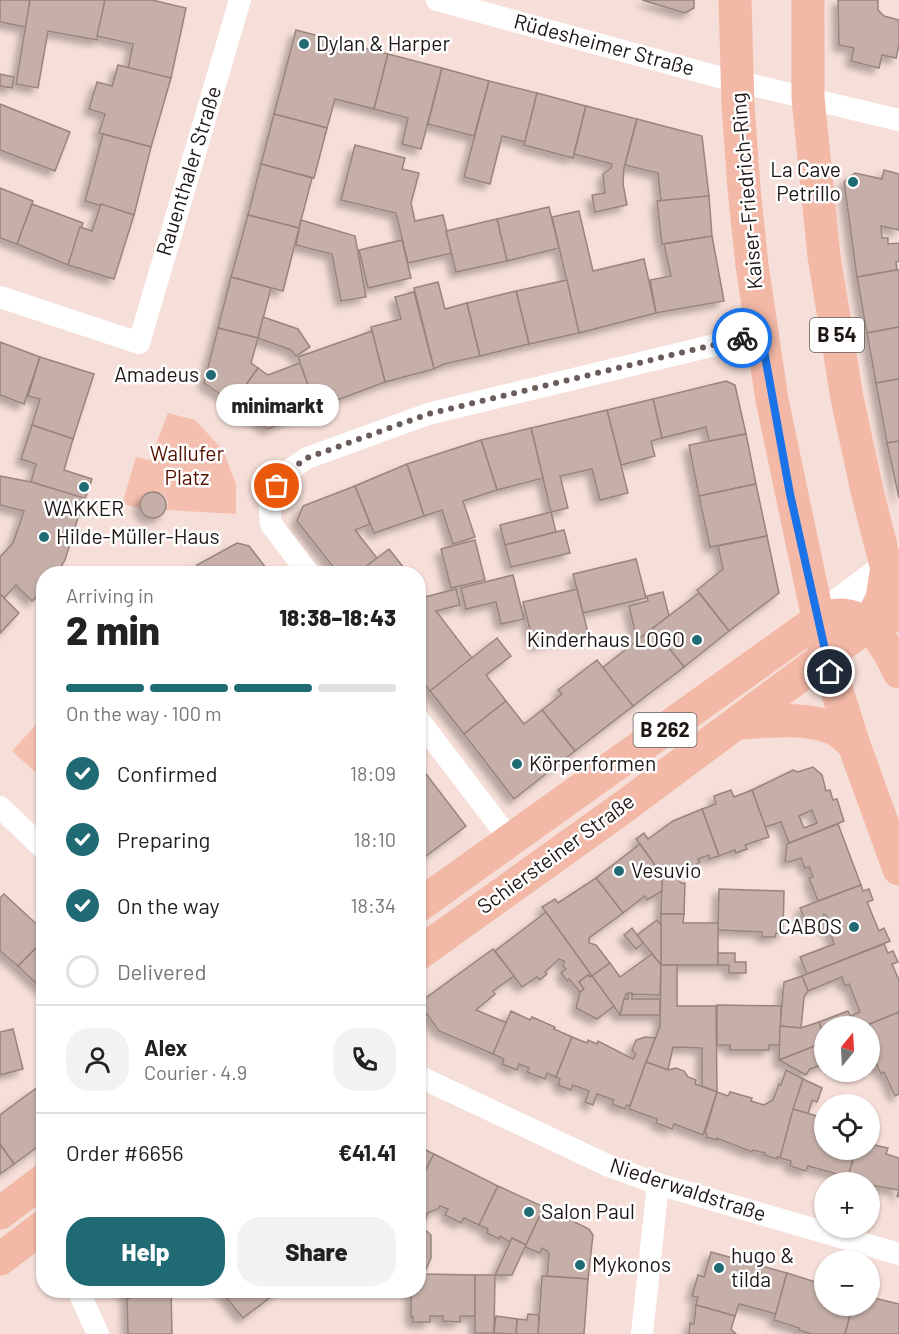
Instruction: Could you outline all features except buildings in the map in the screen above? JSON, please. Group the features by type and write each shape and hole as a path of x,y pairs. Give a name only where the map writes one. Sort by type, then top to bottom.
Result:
{"main road":[{"name":"Kaiser-Friedrich-Ring","path":"735,0 737,81 745,200 761,334 790,494 826,656 854,745 899,869"},
{"name":"B 54","path":"808,0 808,98 824,256 847,398 893,564 898,608"},
{"name":"Schiersteiner Straße","path":"426,948 618,812 867,626 882,599 893,564"},
{"path":"818,620 828,615 845,615 861,621 884,645 899,672"},
{"name":"Schiersteiner Straße","path":"426,900 818,620"},
{"path":"737,723 800,721 820,724 832,728 854,745"},
{"path":"0,1213 36,1186"},
{"path":"0,1259 36,1232"}],"street":[{"name":"Rauenthaler Straße","path":"0,297 139,343 240,0"},
{"name":"Rüdesheimer Straße","path":"437,0 737,81"},
{"name":"Kaiser-Friedrich-Ring","path":"737,81 899,120"},
{"path":"303,566 271,524 269,499 284,474 307,458 428,414 761,334"},
{"name":"Schiersteiner Straße","path":"818,620 893,564"},
{"name":"Schiersteiner Straße","path":"867,626 898,608"},
{"path":"426,729 511,841"},
{"path":"0,807 36,841"},
{"name":"Niederwaldstraße","path":"426,1080 609,1166 658,1184 899,1254"},
{"path":"642,1334 658,1184"},
{"path":"82,1298 98,1334"}],"green space":[{"name":"Wallufer Platz","path":"168,413 195,420 223,450 236,484 236,514 166,510 168,502 164,495 151,491 142,496 139,508 122,504 136,457 150,460"},
{"path":"36,725 36,773 12,751"}],"way so far":[{"path":"277,486 284,474 307,458 428,414 742,338"}],"place":[{"name":"Dylan & Harper","path":"304,44"},
{"name":"La Cave Petrillo","path":"853,182"},
{"name":"Amadeus","path":"211,375"},
{"name":"minimarkt","path":"277,486"},
{"name":"WAKKER","path":"84,487"},
{"name":"Hilde-Müller-Haus","path":"44,537"},
{"name":"Kinderhaus LOGO","path":"697,640"},
{"name":"Körperformen","path":"517,764"},
{"name":"Vesuvio","path":"619,871"},
{"name":"CABOS","path":"854,927"},
{"name":"Salon Paul","path":"529,1212"},
{"name":"Mykonos","path":"580,1265"},
{"name":"hugo & tilda","path":"719,1268"}],"route":[{"path":"742,338 761,334 790,494 830,672"}]}
